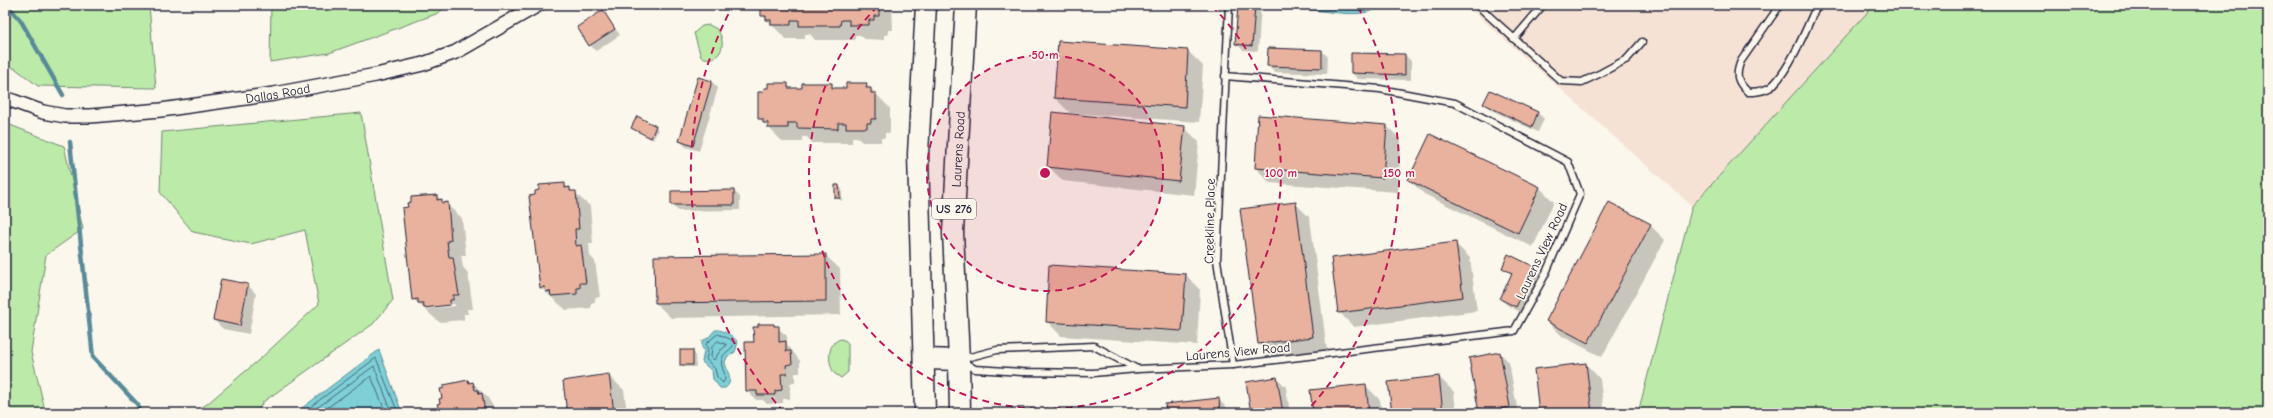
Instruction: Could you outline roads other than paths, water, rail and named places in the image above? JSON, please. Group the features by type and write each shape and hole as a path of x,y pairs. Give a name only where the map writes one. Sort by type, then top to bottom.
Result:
{"main road":[{"name":"US 276","path":"925,413 925,359 918,154 926,5"},
{"name":"Laurens Road","path":"960,413 960,360 953,232 966,5"},
{"path":"925,359 960,360"}],"street":[{"name":"Dallas Road","path":"5,98 43,112 65,116 90,116 161,110 274,94 376,75 423,64 456,52 490,35 538,5"}],"lane":[{"name":"Creekline Place","path":"1228,5 1218,260 1233,365"},
{"path":"1477,5 1561,81 1582,82 1628,59 1642,42"},
{"path":"1514,39 1543,5"},
{"path":"1780,5 1741,61 1737,71 1739,83 1748,92 1760,92 1774,85 1804,35 1817,5"},
{"name":"Laurens View Road","path":"960,360 975,369 1022,372 1093,373 1137,369 1233,365 1514,331 1545,275 1580,194 1568,162 1455,103 1380,89 1225,76"},
{"path":"960,360 997,350 1094,346 1137,369"}],"water":[{"path":"1305,5 1380,5 1374,10 1347,14 1311,10"},
{"path":"715,330 728,333 738,342 735,352 727,357 725,362 730,379 725,388 720,388 713,379 712,371 702,362 704,351 702,341 708,338"},
{"path":"379,350 402,413 297,413 298,411"}],"waterway":[{"path":"7,5 21,21 63,95"},
{"path":"70,142 93,357 138,405 139,413"}]}
